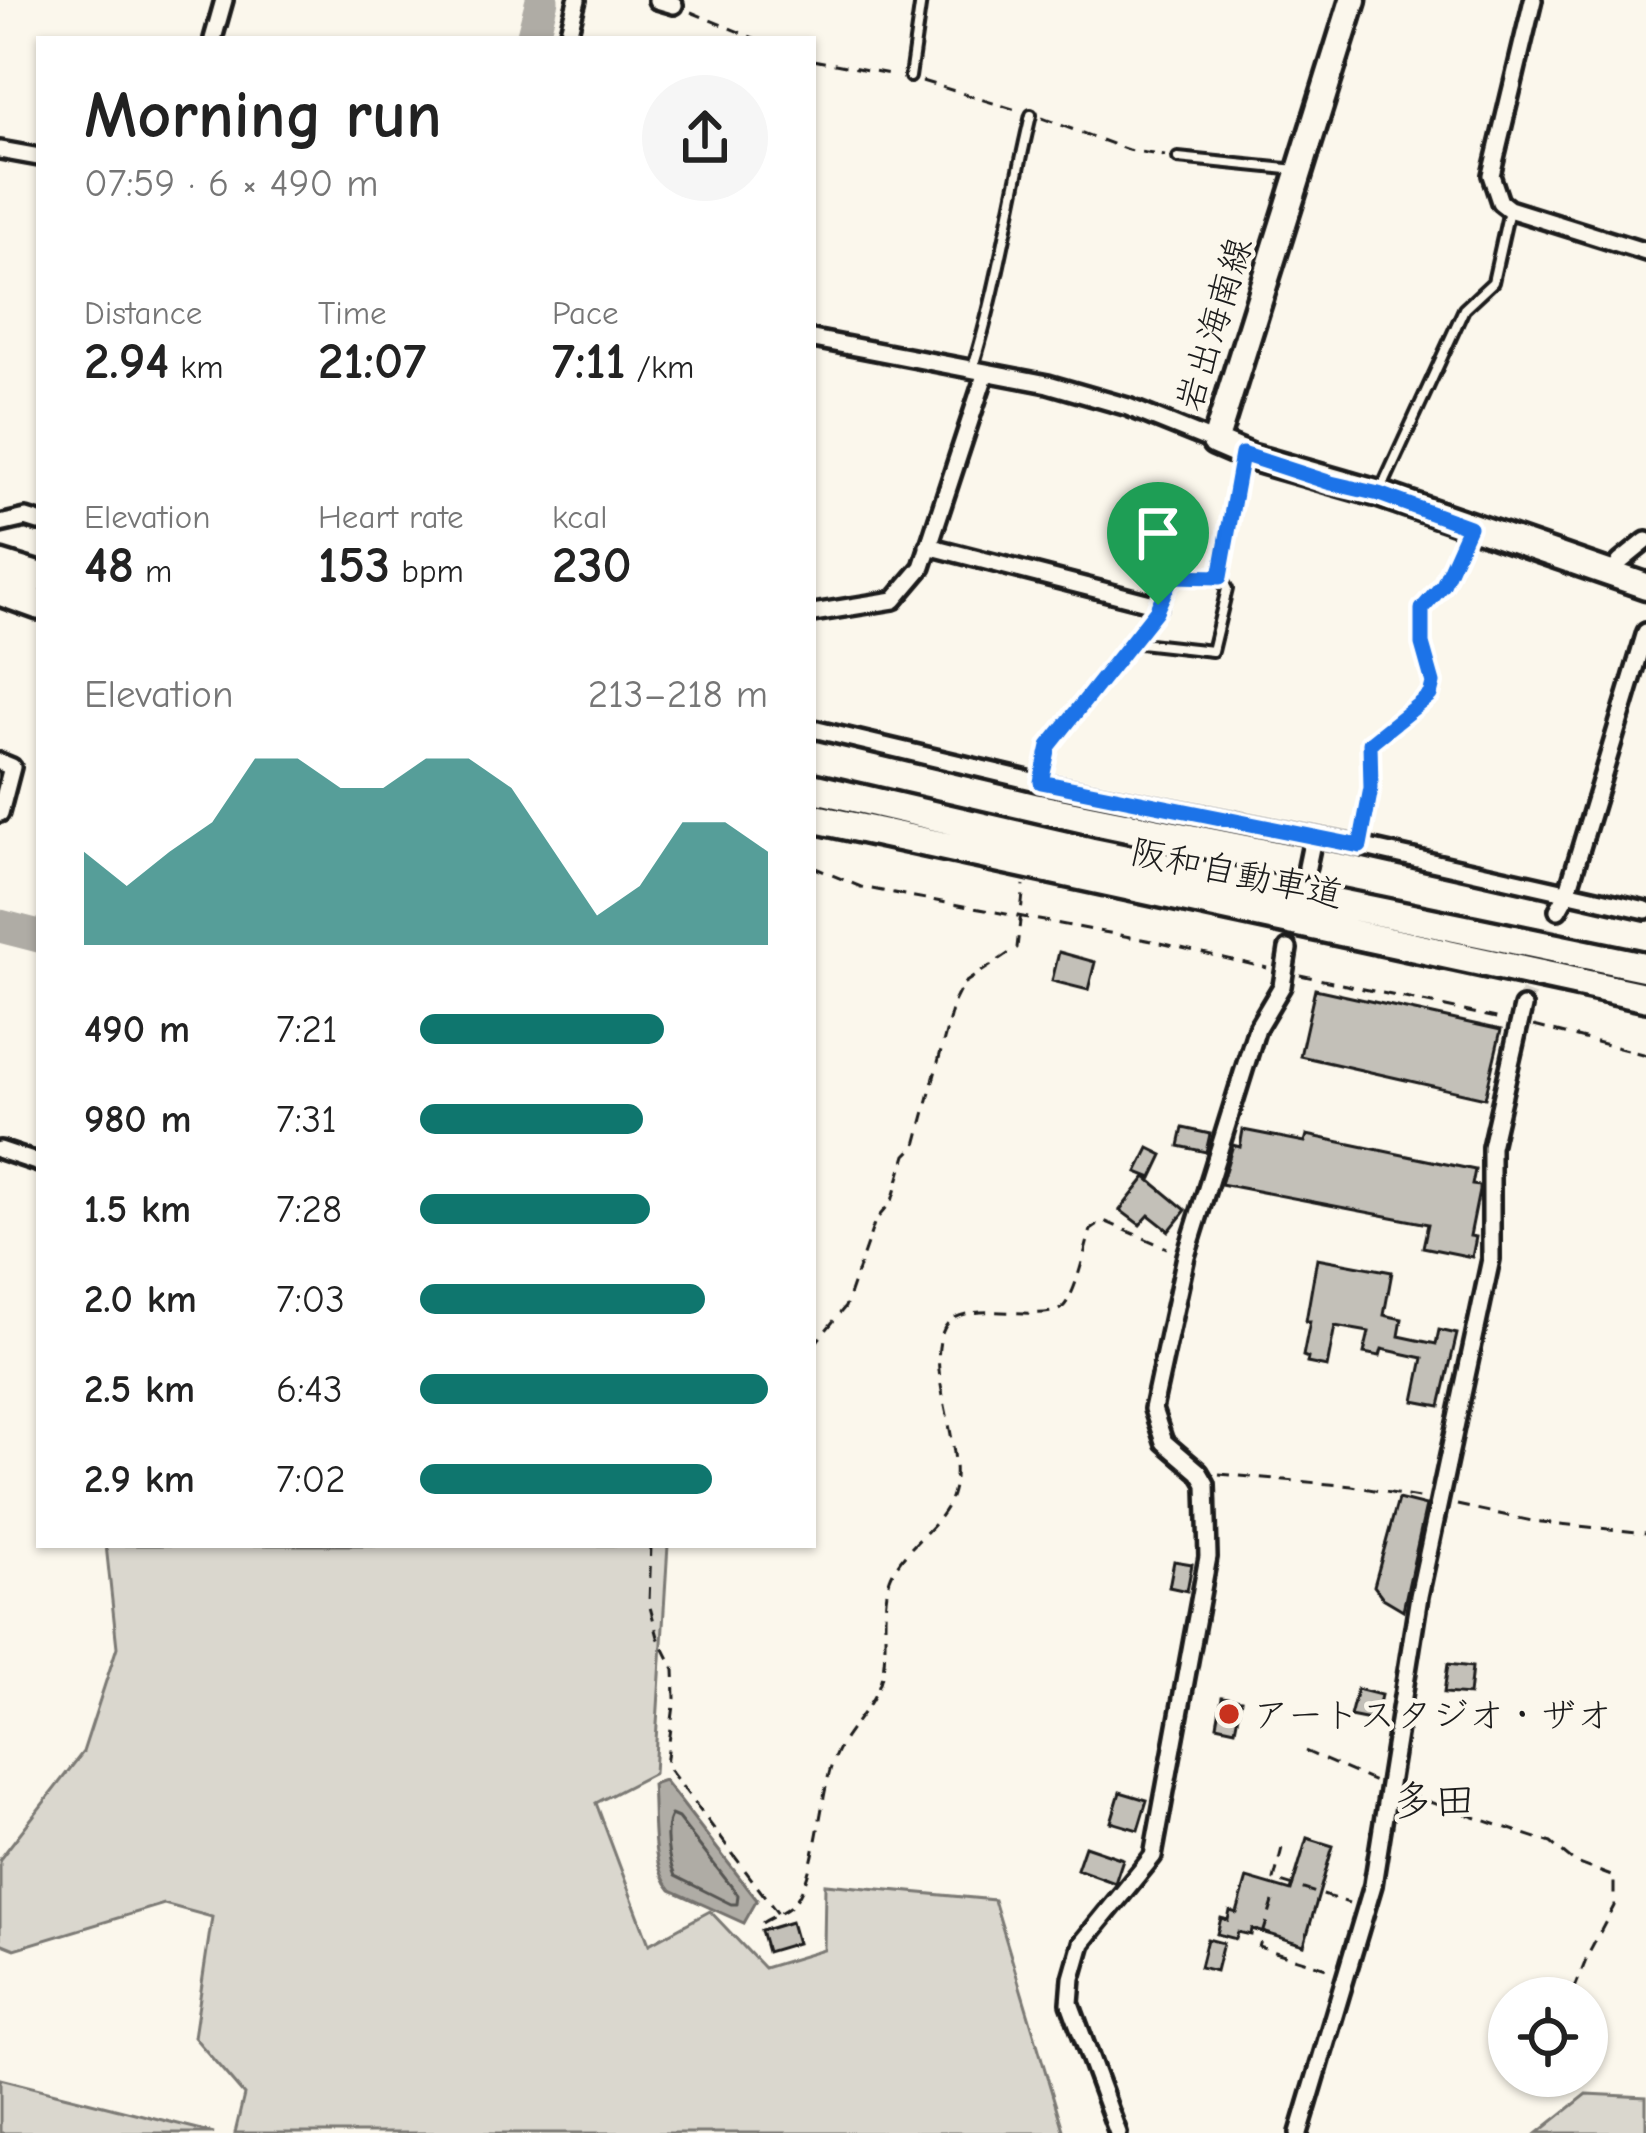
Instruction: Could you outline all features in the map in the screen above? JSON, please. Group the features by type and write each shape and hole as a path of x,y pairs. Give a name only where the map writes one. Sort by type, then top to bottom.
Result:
{"highway":[{"path":"0,565 36,577"},
{"path":"0,591 36,604"},
{"name":"阪和自動車道","path":"816,789 1090,852 1646,967"},
{"name":"阪和自動車道","path":"816,819 1646,997"}],"main road":[{"name":"岩出海南線","path":"1353,0 1215,442 1646,586"}],"street":[{"path":"214,36 224,0"},
{"path":"568,36 577,0"},
{"path":"1533,0 1491,175 1500,202 1509,209 1646,252"},
{"path":"0,150 36,157"},
{"path":"816,340 1048,384 1128,407 1215,442"},
{"path":"816,613 894,600 922,567 978,373"},
{"path":"0,524 26,518 36,521"},
{"path":"1612,574 1646,541"},
{"path":"928,546 1158,605"},
{"path":"1558,910 1567,894 1646,632"},
{"path":"816,730 1646,910"},
{"path":"0,762 12,767 0,813"},
{"path":"1307,867 1313,838"},
{"path":"1118,2133 1070,2003 1072,1978 1082,1943 1153,1856 1206,1582 1206,1484 1164,1442 1154,1409 1186,1256 1257,1028 1282,986 1288,949"},
{"path":"1299,2133 1366,1909 1419,1596 1491,1259 1491,1147 1521,1015"},
{"path":"0,1150 36,1162"}],"lane":[{"path":"910,77 921,0"},
{"path":"978,373 1005,222 1031,115"},
{"path":"1178,158 1299,170"},
{"path":"1379,494 1464,308 1493,283 1509,209"},
{"path":"1131,641 1212,651 1226,590 1220,577 1242,454"},
{"path":"1041,782 1049,746 1158,605 1172,576 1220,577"}],"path":[{"path":"665,3 748,36"},
{"path":"816,61 910,77 1128,150 1178,158"},
{"path":"1360,846 1371,788 1370,743 1430,695 1433,683 1422,644 1422,609 1443,585 1469,527"},
{"path":"816,868 861,887 1521,1015 1646,1055"},
{"path":"816,1342 845,1307 875,1220 892,1201 906,1155 916,1145 963,984 1017,947 1026,872"},
{"path":"762,1923 793,1905 803,1885 835,1754 871,1706 883,1673 891,1576 953,1493 956,1455 944,1405 940,1349 944,1329 951,1321 993,1310 1061,1310 1070,1298 1090,1230 1104,1221 1186,1256"},
{"path":"1199,1472 1352,1486 1532,1520 1646,1533"},
{"path":"651,1548 649,1603 658,1637 674,1669 666,1765 778,1913"},
{"path":"1305,1751 1389,1789 1550,1843 1574,1862 1614,1877 1615,1906 1579,1977"},
{"path":"1282,1848 1274,1880 1366,1909"},
{"path":"1273,1902 1259,1947 1347,1974"}],"shaded area":[{"path":"106,1548 668,1548 654,1773 596,1803 649,1944 710,1911 764,1968 824,1950 825,1884 994,1900 1064,2133 235,2133 244,2095 194,2037 212,1917 164,1904 15,1949 0,1943 0,1859 83,1752 117,1647"},
{"path":"0,2079 214,2133 0,2133"},
{"path":"1583,2097 1646,2097 1646,2133 1538,2133"}],"water":[{"path":"664,1780 757,1900 744,1923 671,1890 664,1880 656,1854 652,1784"}],"building":[{"path":"1059,952 1095,962 1088,990 1052,981"},
{"path":"1315,989 1501,1030 1485,1098 1300,1056"},
{"path":"1183,1128 1210,1134 1206,1152 1179,1146"},
{"path":"1243,1130 1305,1142 1307,1135 1475,1170 1472,1185 1479,1186 1479,1191 1470,1236 1476,1237 1472,1257 1423,1247 1428,1224 1221,1184 1233,1145 1240,1147"},
{"path":"1149,1148 1163,1155 1152,1178 1137,1172"},
{"path":"1146,1177 1186,1210 1169,1231 1149,1215 1140,1225 1120,1210"},
{"path":"1317,1258 1392,1272 1384,1315 1402,1319 1399,1336 1436,1344 1439,1330 1457,1334 1440,1406 1414,1401 1423,1358 1382,1349 1380,1356 1364,1353 1369,1332 1335,1326 1327,1367 1307,1363 1303,1356 1310,1321 1306,1321"},
{"path":"1398,1499 1426,1506 1403,1610 1374,1586"},
{"path":"1174,1561 1192,1564 1187,1591 1169,1587"},
{"path":"1448,1664 1472,1667 1469,1695 1444,1693"},
{"path":"1357,1689 1381,1695 1375,1721 1350,1716"},
{"path":"1222,1697 1241,1700 1235,1729 1217,1725"},
{"path":"1120,1792 1147,1800 1138,1830 1111,1822"},
{"path":"1307,1838 1333,1846 1304,1945 1252,1929 1251,1935 1238,1932 1236,1939 1217,1934 1221,1918 1228,1920 1230,1911 1237,1913 1247,1878 1291,1891"},
{"path":"1085,1846 1123,1859 1115,1883 1077,1869"},
{"path":"791,1922 797,1943 767,1952 761,1931"},
{"path":"1207,1939 1223,1943 1216,1971 1200,1967"}],"waterway":[{"path":"533,36 542,0"},
{"path":"0,926 36,935"}],"tunnel":[{"path":"1523,1007 1558,910"}],"place":[{"name":"アートスタジオ・ザオ","path":"1229,1714"}],"district":[{"name":"多田","path":"1434,1800"}],"route":[{"path":"1242,454 1379,494 1469,527 1443,585 1422,609 1422,644 1433,683 1430,695 1370,743 1371,788 1360,846 1041,782 1049,746 1158,605 1172,576 1220,577 1242,454"}]}
